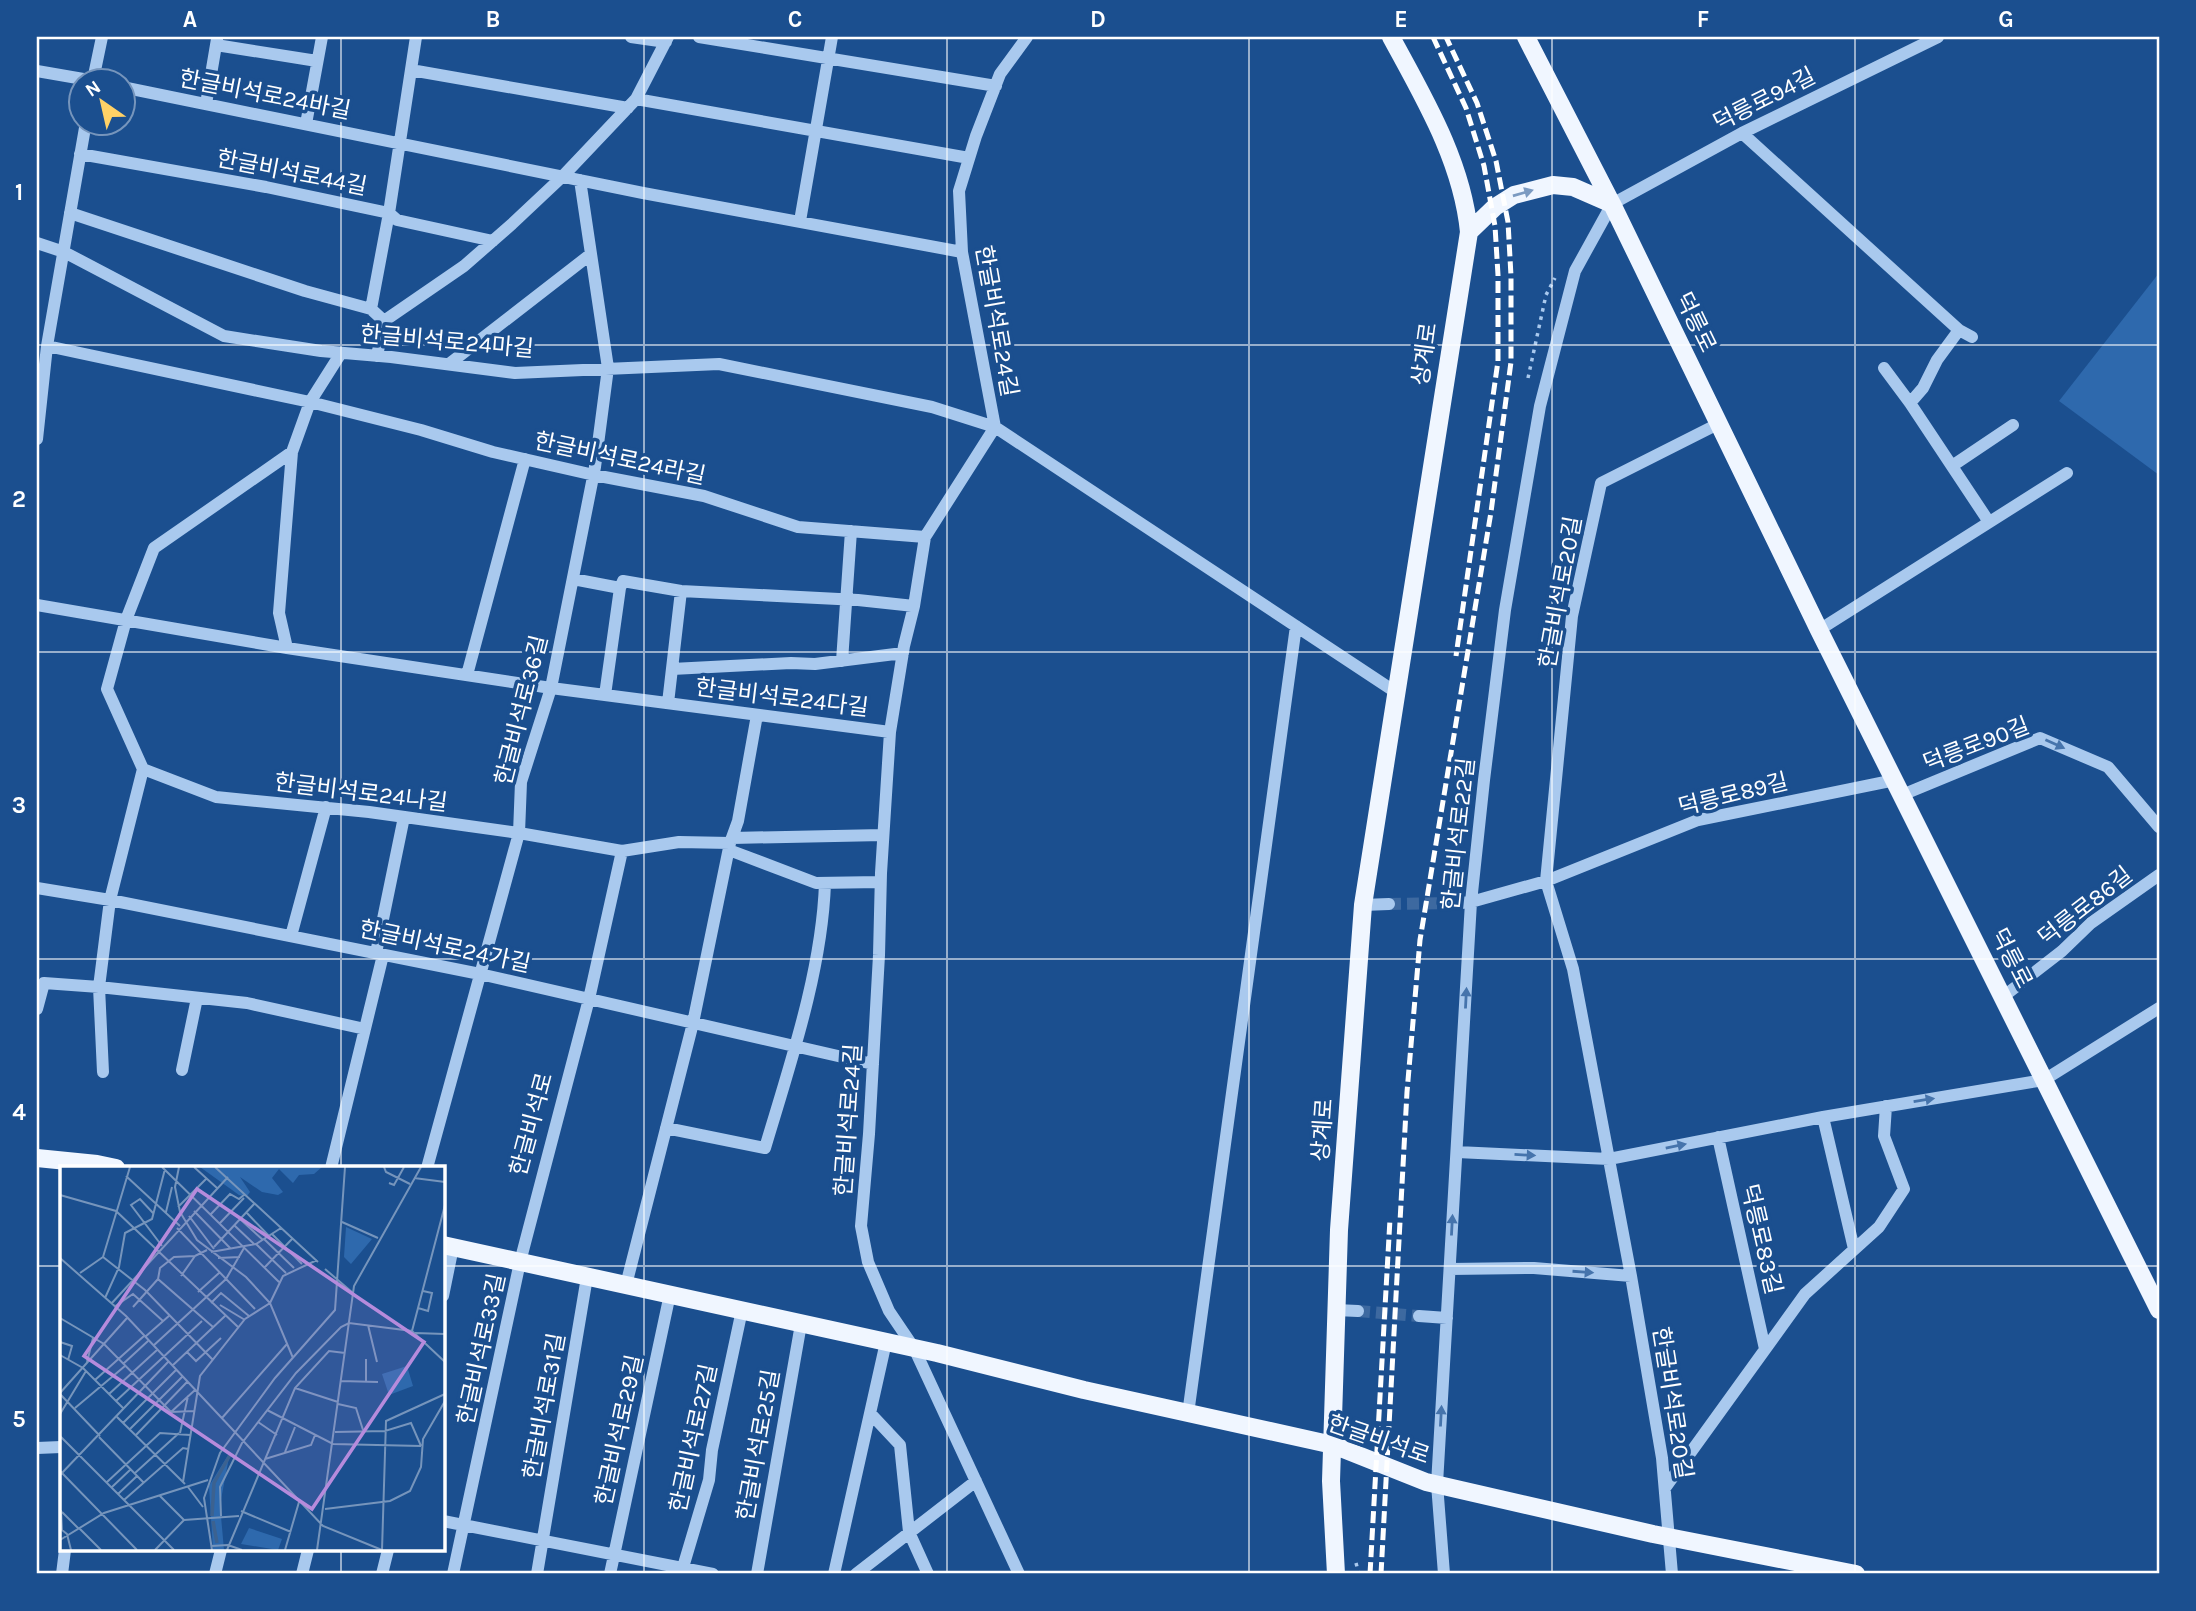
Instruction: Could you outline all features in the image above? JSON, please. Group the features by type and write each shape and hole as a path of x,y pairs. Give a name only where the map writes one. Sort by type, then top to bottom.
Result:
{"main road":[{"name":"상계로","path":"1336,1574 1331,1481 1339,1230 1363,905 1468,232 1466,210 1453,163 1431,113 1391,37"},
{"name":"덕릉로","path":"1526,37 1612,204 1819,630 2159,1310"},
{"path":"1468,232 1495,207 1514,195 1553,185 1573,187 1612,204"},
{"path":"37,1158 97,1166"},
{"name":"한글비석로","path":"448,1246 914,1348 1188,1414 1333,1445 1426,1482 1669,1538 1856,1574"}],"street":[{"path":"95,66 102,37"},
{"path":"306,124 322,37"},
{"path":"371,309 416,37"},
{"path":"377,356 384,321 464,265 493,241 564,176 632,104 667,39 631,37"},
{"path":"699,37 996,86"},
{"path":"800,221 832,37"},
{"name":"한글비석로24길","path":"1019,1574 914,1348 888,1311 868,1262 860,1226 869,1134 883,835 891,732 903,653 925,537 995,427 962,252 958,191 1000,74 1027,37"},
{"name":"덕릉로94길","path":"1612,204 1742,133 1938,37"},
{"path":"205,104 217,41 317,61"},
{"path":"411,70 816,131 969,158"},
{"path":"37,71 66,76"},
{"name":"한글비석로24바길","path":"136,90 580,180 962,252"},
{"path":"1742,133 1959,330 1972,337"},
{"path":"37,439 47,346 83,136"},
{"name":"한글비석로44길","path":"80,154 266,187 389,213 397,220 493,241"},
{"name":"한글비석로36길","path":"428,1166 519,833 521,782 551,688 594,475 608,369 580,180"},
{"name":"한글비석로22길","path":"1444,1574 1437,1484 1471,902 1505,610 1541,406 1576,271 1612,204"},
{"path":"70,213 305,292 371,309 384,321"},
{"name":"한글비석로24마길","path":"37,243 64,252 224,336 341,353 515,373 719,365 932,407 995,427"},
{"path":"449,365 591,254"},
{"path":"37,323 52,323"},
{"path":"1910,403 1923,388 1937,360 1959,330"},
{"name":"한글비석로24라길","path":"47,346 310,402 421,429 493,452 704,496 798,527 925,537"},
{"path":"286,648 279,613 292,452 310,402 341,353"},
{"path":"1884,368 1989,522"},
{"name":"한글비석로20길","path":"1672,1574 1662,1458 1632,1276 1573,969 1546,881 1572,616 1601,483 1718,424"},
{"path":"1952,466 2013,425"},
{"path":"995,427 1397,693"},
{"path":"103,1072 99,987 110,900 143,769 107,689 125,620 154,548 292,452"},
{"path":"467,676 526,459"},
{"path":"1819,630 2067,472"},
{"path":"842,660 851,531"},
{"path":"573,579 620,588"},
{"path":"605,695 623,581 681,591 914,606"},
{"name":"한글비석로24다길","path":"668,703 681,591"},
{"name":"한글비석로24다길","path":"37,605 467,676 891,732"},
{"path":"1188,1414 1296,626"},
{"path":"672,669 815,664 903,653"},
{"path":"626,1285 692,1023 730,844 738,821 757,715"},
{"name":"덕릉로90길","path":"1898,788 2040,738 2108,767 2159,827"},
{"name":"한글비석로24나길","path":"143,769 216,796 404,817 622,851 679,842 730,844 883,835"},
{"name":"덕릉로89길","path":"1546,881 1698,820 1898,788"},
{"path":"292,936 326,807"},
{"path":"331,1166 365,1029 404,817"},
{"path":"730,844 816,883 880,882"},
{"path":"589,999 622,851"},
{"name":"덕릉로86길","path":"2004,996 2062,951 2091,923 2159,874"},
{"path":"1454,902 1471,902 1546,881"},
{"path":"666,1128 765,1148 795,1046 818,949 825,883"},
{"name":"한글비석로24가길","path":"37,888 110,900 480,974 873,1064"},
{"path":"1363,905 1390,904"},
{"path":"37,1009 44,983 247,1003 365,1029"},
{"path":"182,1070 197,998"},
{"name":"한글비석로","path":"520,1262 589,999"},
{"path":"1457,1152 1609,1159 1823,1117 2044,1080 2159,1008"},
{"name":"덕릉로83길","path":"1665,1488 1805,1294 1879,1227 1903,1189 1884,1136 1886,1106"},
{"path":"1823,1117 1854,1250"},
{"name":"덕릉로83길","path":"1717,1137 1765,1349"},
{"path":"444,1286 448,1246"},
{"name":"한글비석로33길","path":"453,1574 520,1262"},
{"path":"1450,1269 1534,1268 1632,1276"},
{"name":"한글비석로31길","path":"537,1574 587,1277"},
{"name":"한글비석로29길","path":"610,1574 670,1294"},
{"name":"한글비석로27길","path":"682,1571 709,1480 712,1451 742,1310"},
{"path":"1336,1310 1358,1311"},
{"path":"1419,1316 1447,1318"},
{"name":"한글비석로25길","path":"757,1574 801,1324"},
{"path":"834,1574 886,1342"},
{"path":"870,1413 900,1445 909,1532 928,1574"},
{"path":"37,1448 60,1447"},
{"path":"856,1574 976,1481"},
{"path":"444,1521 682,1571 713,1574"},
{"path":"62,1574 65,1552"},
{"path":"215,1574 220,1552"},
{"path":"302,1574 308,1552"},
{"path":"382,1574 388,1552"}],"shaded area":[{"path":"2159,273 2159,475 2059,401"}],"tunnel":[{"path":"1389,904 1454,903"},
{"path":"1358,1311 1419,1316"}],"railway":[{"path":"1433,37 1466,108 1484,166 1495,226 1498,275 1498,361 1456,656"},
{"path":"1381,1574 1407,1092 1420,940 1491,512 1511,362 1508,222 1496,161 1477,103 1446,37"},
{"path":"1370,1574 1390,1219"}]}
